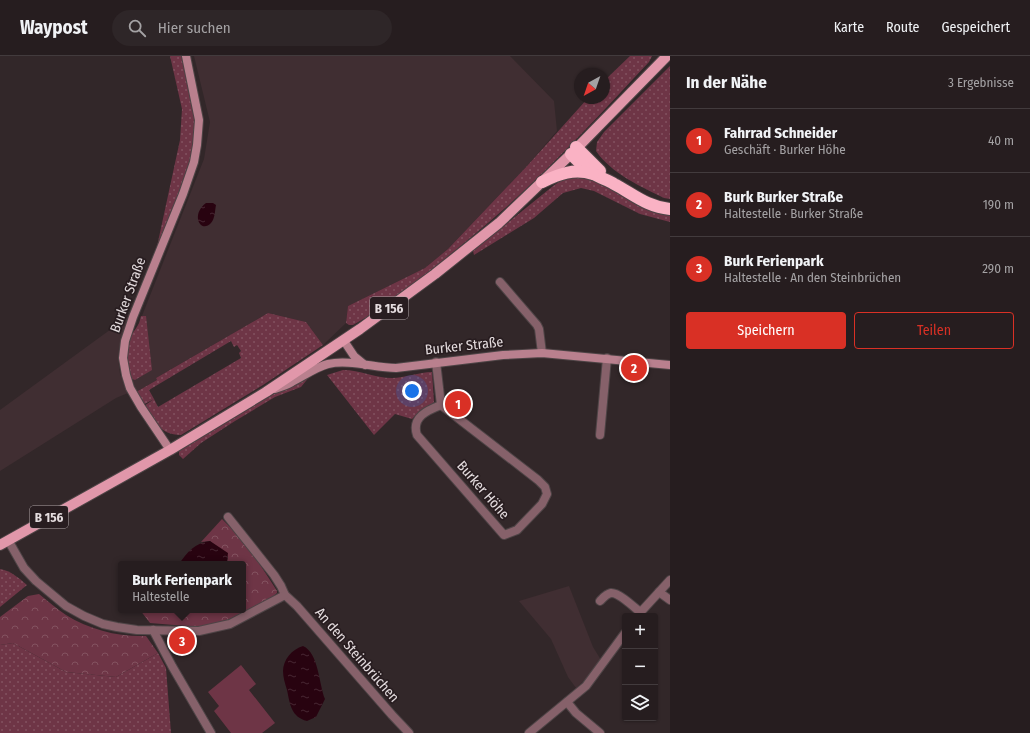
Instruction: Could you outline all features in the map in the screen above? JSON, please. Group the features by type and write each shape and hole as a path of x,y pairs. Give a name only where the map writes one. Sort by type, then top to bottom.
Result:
{"highway":[{"path":"574,151 582,165 594,174 644,202 659,208 670,209"},
{"path":"574,151 614,184"},
{"path":"542,182 571,171 594,174"}],"main road":[{"name":"B 156","path":"4,543 170,450 266,392 344,341 435,274 500,223 574,151 667,56"}],"street":[{"name":"Burker Straße","path":"170,450 130,388 123,358 133,317 183,194 194,162 199,120 186,56"},
{"path":"500,282 537,325 539,329 542,353"},
{"path":"344,341 354,356 366,365"},
{"name":"Burker Straße","path":"266,392 290,384 330,363 347,362 384,368 396,368 436,362 542,353 670,365"},
{"path":"600,435 606,358"},
{"path":"436,362 441,405"},
{"name":"Burker Höhe","path":"441,405 546,487 547,494 542,504 517,530 504,535 417,435 415,429 420,416 441,405"},
{"name":"An den Steinbrüchen","path":"228,517 274,575 285,595 297,606 409,733"},
{"path":"4,543 36,581 66,606 103,624 137,630 199,631 230,624 285,595"},
{"path":"640,613 670,580"},
{"path":"659,592 670,600"},
{"path":"600,601 605,596 613,593 618,595 638,613"},
{"path":"153,630 211,733"},
{"path":"529,733 591,680 622,637"},
{"path":"567,702 576,713 600,733"}],"shaded area":[{"path":"194,56 510,56 554,101 557,131 527,166 448,249 425,268 348,306 346,323 323,345 306,322 268,313 156,378 157,380 136,392 129,369 131,335 138,326 204,159 210,122"},
{"path":"129,316 121,338 118,357 120,374 128,393 116,398 0,471 0,410"},
{"path":"569,586 593,647 601,660 591,674 576,688 568,677 551,639 519,601"}],"green space":[{"path":"170,56 185,56 198,120 193,162 153,265 180,140 182,109"},
{"path":"630,56 652,56 649,62 610,103 610,75"},
{"path":"670,66 670,199 664,198 627,179 610,166 596,151 597,142 604,132"},
{"path":"583,104 609,104 523,192 496,216 399,295 353,325 346,323 348,306 425,268 448,249 527,166"},
{"path":"584,175 605,184 644,208 670,215 670,222 640,214 594,191 581,188 563,193 534,218 474,255 473,251 553,186 565,178"},
{"path":"268,313 306,322 323,345 263,385 181,435 163,430 155,422 144,406 154,399 143,405 136,392 157,380 156,378","holes":["231,341 234,347 237,345 241,351 239,353 241,358 158,407 149,390"]},
{"path":"141,316 146,316 152,370 135,380 132,379 130,374 127,351 131,335 139,324"},
{"path":"343,370 392,378 432,372 434,402 430,406 422,409 412,419 395,414 374,435 327,375"},
{"path":"310,376 301,387 275,397 235,421 201,443 183,459 179,455 179,451 272,395"},
{"path":"222,519 238,535 252,553 271,581 277,593 246,612 246,561 227,561 228,557 210,541 201,542"},
{"path":"0,569 18,577 27,585 0,607"},
{"path":"39,594 66,615 85,625 115,634 146,636 158,653 116,677 66,672 13,643 0,645 0,617 28,596"},
{"path":"142,613 244,613 229,621 199,627 150,623"},
{"path":"13,643 66,672 116,677 158,653 166,668 171,733 0,733 0,645"},
{"path":"241,665 256,684 249,690 275,723 262,733 231,733 214,711 219,706 208,692"}],"water":[{"path":"206,203 213,203 216,205 214,217 211,223 204,226 201,225 198,218 201,208"},
{"path":"210,541 228,553 227,561 181,561 192,549"},
{"path":"303,646 312,655 315,662 325,699 316,717 307,721 294,713 292,709 283,673 283,667 286,659 292,652"}],"place":[{"name":"Burk Burker Straße","path":"634,368"},
{"name":"Fahrrad Schneider","path":"458,404"},
{"name":"Burk Ferienpark","path":"182,641"}]}
